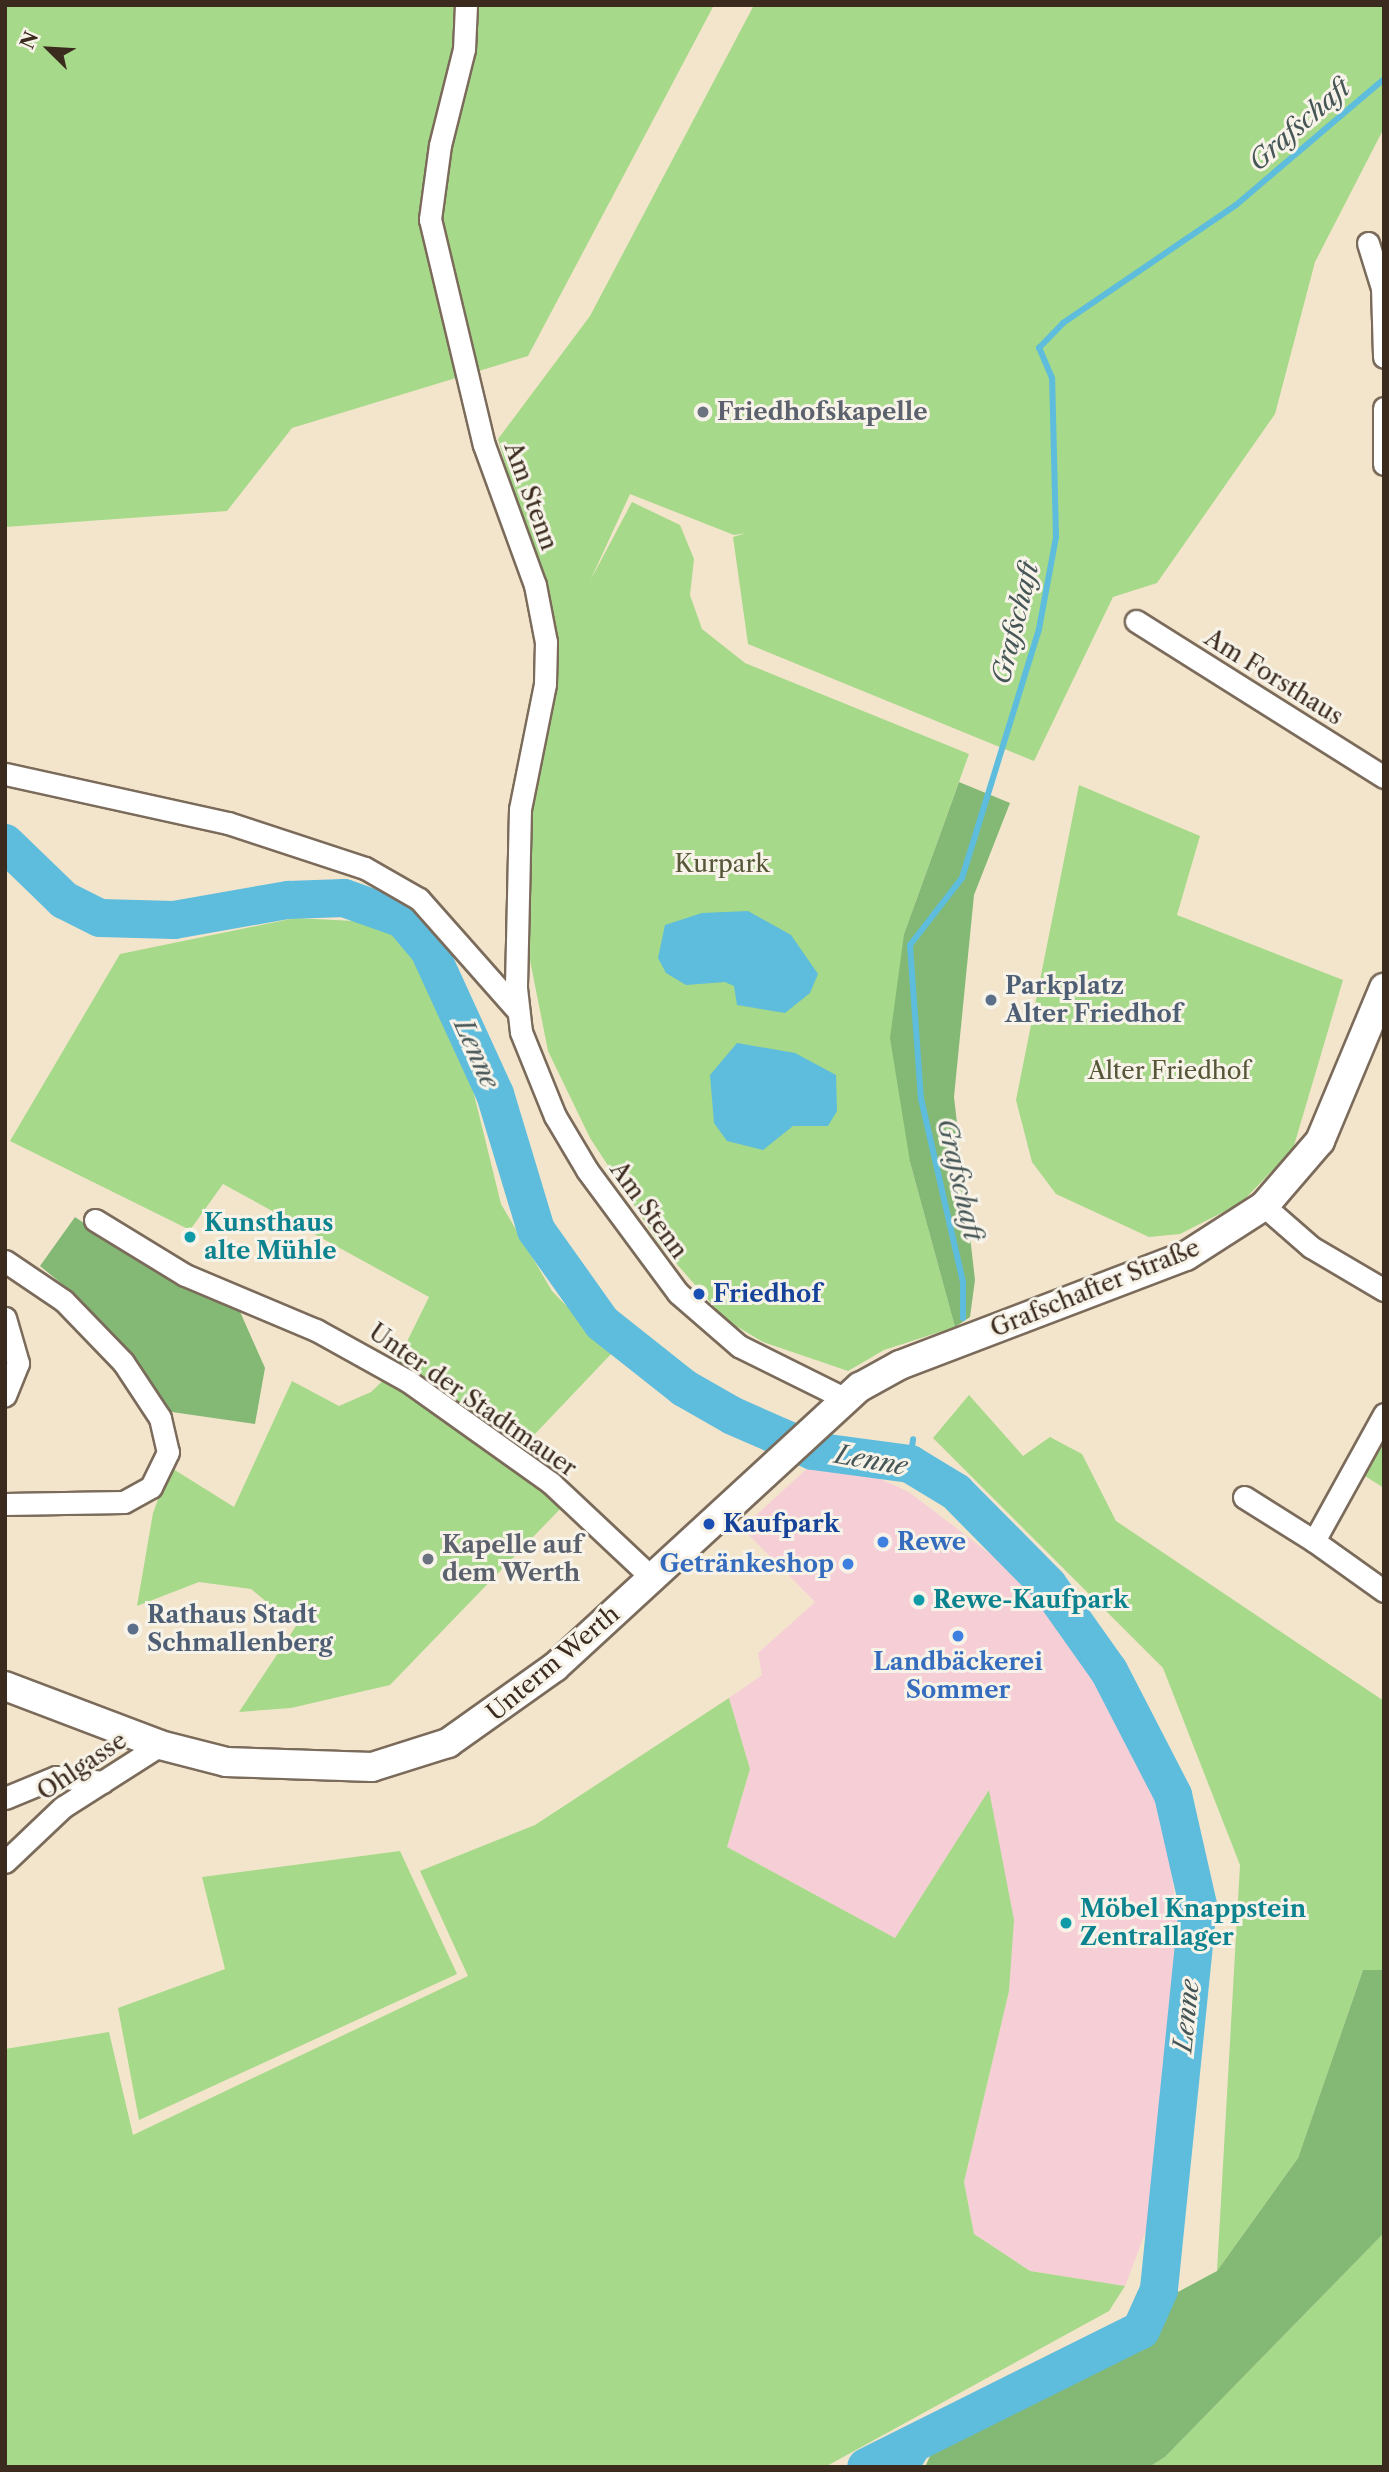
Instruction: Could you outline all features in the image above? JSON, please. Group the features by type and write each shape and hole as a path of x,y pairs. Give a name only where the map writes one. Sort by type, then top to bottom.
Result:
{"street":[{"name":"Am Stenn","path":"466,5 464,49 433,181 432,239 484,445 535,586 546,642 545,684 520,809 518,1011 555,1116 602,1193 678,1293 739,1346 839,1405"},
{"path":"1368,243 1382,288 1384,357"},
{"path":"1384,408 1384,464"},
{"name":"Am Forsthaus","path":"1136,621 1384,777"},
{"name":"Am Stenn","path":"5,774 228,823 365,868 419,899 518,1011"},
{"name":"Grafschafter Straße","path":"744,1491 839,1405 879,1375 946,1346 1186,1256 1264,1206 1321,1141 1384,988"},
{"path":"1264,1206 1311,1247 1384,1290"},
{"name":"Unter der Stadtmauer","path":"95,1220 185,1275 316,1330 408,1381 551,1483 652,1578"},
{"path":"5,1261 92,1327 160,1418 168,1442 164,1468 152,1487 124,1502 5,1504"},
{"path":"5,1318 18,1363 5,1395"},
{"path":"1314,1541 1384,1413"},
{"name":"Unterm Werth","path":"5,1686 160,1745 207,1759 284,1768 346,1769 406,1761 476,1728 525,1692 744,1491"},
{"path":"1244,1497 1314,1541 1384,1591"},
{"name":"Ohlgasse","path":"5,1862 63,1807 160,1745"},
{"path":"5,1798 56,1777 103,1782"}],"shaded area":[{"path":"824,1453 909,1492 1073,1617 1133,1731 1167,1829 1178,1928 1154,2210 1125,2286 1030,2271 974,2234 964,2182 1009,1991 989,1791 895,1938 727,1847 750,1769 729,1698 762,1675 758,1653 815,1602 742,1528"}],"green space":[{"path":"5,5 714,5 528,356 292,428 227,511 5,527"},
{"name":"Kurpark","path":"754,5 1384,5 1384,128 1315,262 1275,414 1157,583 1113,597 1034,761 748,644 733,537 746,533 734,535 630,494 590,581 632,502 680,525 694,559 690,595 702,629 745,663 969,754 904,934 910,1162 955,1327 884,1350 848,1371 763,1342 726,1320 660,1245 590,1138 548,1051 526,940 528,793 545,604 498,439 590,316"},
{"path":"959,782 1010,803 974,895 954,1097 975,1280 970,1317 955,1327 910,1162 890,1038 904,934"},
{"name":"Alter Friedhof","path":"1079,785 1200,836 1177,915 1343,980 1293,1149 1241,1203 1180,1234 1149,1237 1056,1194 1032,1162 1016,1100"},
{"path":"295,918 373,922 390,930 454,1013 501,1204 552,1291 612,1353 515,1455 563,1506 390,1685 291,1708 239,1712 296,1626 251,1589 199,1582 137,1606 153,1513 170,1467 234,1507 292,1381 339,1406 371,1392 392,1372 429,1297 223,1184 190,1230 10,1141 120,954"},
{"path":"75,1217 151,1268 237,1305 265,1368 255,1424 165,1411 145,1373 78,1297 40,1266"},
{"path":"969,1395 1023,1456 1050,1437 1082,1454 1116,1521 1384,1701 1384,1970 1363,1970 1298,2158 1217,2271 1240,1865 1163,1668 933,1438"},
{"path":"1384,1443 1384,1488 1365,1476"},
{"path":"729,1698 750,1769 727,1847 895,1938 989,1790 1014,1920 1009,1991 964,2182 974,2234 1030,2271 1125,2286 1109,2311 825,2467 5,2467 5,2049 109,2032 133,2135 468,1976 420,1871 535,1825"},
{"path":"400,1851 457,1974 139,2120 118,2008 225,1969 202,1877"},
{"path":"1363,1970 1384,1970 1384,2233 1165,2457 1149,2467 925,2467 949,2415 1217,2271 1298,2158"},
{"path":"1384,2233 1384,2467 1149,2467 1165,2457"}],"water":[{"path":"748,911 791,935 818,974 810,993 785,1013 737,1005 734,986 725,982 686,985 666,973 658,958 665,925 702,913"},
{"path":"737,1043 795,1053 836,1075 837,1111 828,1126 793,1126 763,1150 727,1141 714,1123 710,1075"}],"waterway":[{"name":"Grafschaft","path":"963,1318 963,1282 921,1099 910,945 962,878 1039,629 1056,537 1052,378 1039,348 1063,323 1236,205 1384,79"},
{"name":"Lenne","path":"5,843 64,900 100,918 174,920 288,900 344,898 403,919 429,950 495,1094 536,1230 602,1323 684,1388 733,1416 813,1451 910,1464 956,1492 1048,1585 1109,1671 1173,1795 1198,1905 1159,2290 1141,2330 866,2467"},
{"name":"Grafschaft","path":"910,1464 913,1439"},
{"path":"907,2467 923,2440"}],"place":[{"name":"Friedhofskapelle","path":"703,412"},
{"name":"Parkplatz Alter Friedhof","path":"991,1000"},
{"name":"Kunsthaus alte Mühle","path":"190,1237"},
{"name":"Friedhof","path":"699,1294"},
{"name":"Kaufpark","path":"709,1524"},
{"name":"Rewe","path":"883,1542"},
{"name":"Kapelle auf dem Werth","path":"428,1559"},
{"name":"Getränkeshop","path":"848,1564"},
{"name":"Rewe-Kaufpark","path":"919,1600"},
{"name":"Rathaus Stadt Schmallenberg","path":"133,1629"},
{"name":"Landbäckerei Sommer","path":"958,1636"},
{"name":"Möbel Knappstein Zentrallager","path":"1066,1923"}]}
